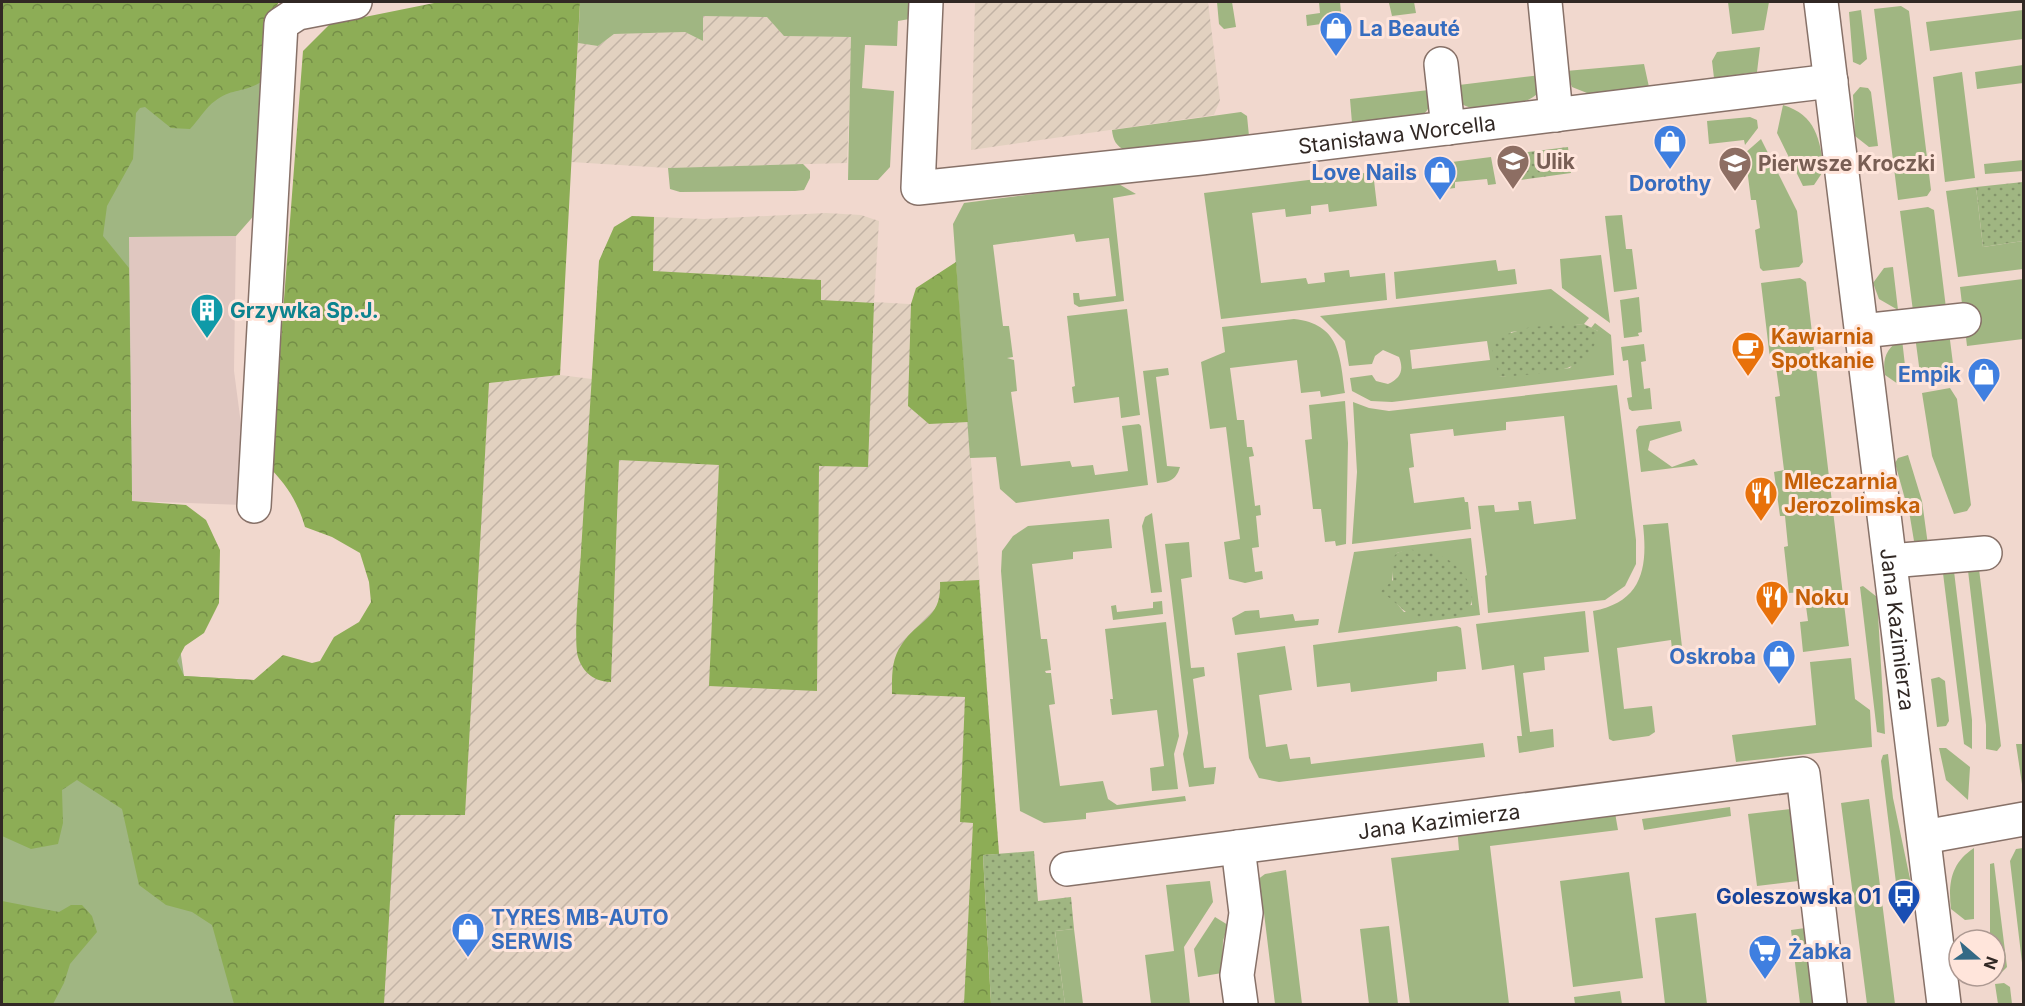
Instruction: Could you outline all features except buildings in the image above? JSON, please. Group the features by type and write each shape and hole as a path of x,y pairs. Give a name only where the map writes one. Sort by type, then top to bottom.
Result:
{"street":[{"path":"254,506 281,24 298,13 355,2"},
{"name":"Stanisława Worcella","path":"926,2 918,188 1448,128 1831,81"},
{"path":"1545,2 1556,115"},
{"name":"Jana Kazimierza","path":"1821,2 1944,1005"},
{"path":"1441,64 1448,128"},
{"path":"1862,331 1964,320"},
{"path":"1890,561 1985,553"},
{"name":"Jana Kazimierza","path":"1067,869 1803,774 1830,1005"},
{"path":"1924,837 2024,819"},
{"path":"1238,846 1246,913 1237,975 1241,1005"}],"shaded area":[{"path":"975,2 1208,2 1220,100 1214,115 971,150"},
{"path":"703,16 768,17 785,36 852,37 847,163 668,168 571,162 578,43 598,46 614,34 685,32 703,41"},
{"path":"826,213 861,215 879,221 874,302 960,307 999,854 983,855 991,1004 335,1004 338,814 464,815 489,383 560,375 592,379 599,261 614,227 632,216 704,219"},
{"path":"236,236 234,371 241,424 243,505 132,501 129,237"}],"green space":[{"path":"2,2 265,79 258,211 236,236 129,237 132,501 179,641 184,676 254,680 335,1004 2,1004"},
{"path":"2,2 279,2 272,14 265,79 252,87 228,94 215,101 190,129 171,128 145,107 140,108 136,113 133,159 107,206 103,236 129,268 132,501 186,505 206,520 220,550 219,603 204,633 185,646 177,661 184,676 254,680 283,655 312,663 320,661 334,637 359,622 371,602 369,582 360,553 332,537 305,527 292,496 271,469 303,51 330,24 439,2 580,2 560,375 489,383 465,815 395,815 384,1004 234,1004 212,925 192,912 166,905 139,885 122,809 77,780 62,790 63,823 58,844 31,849 2,836"},
{"path":"580,2 916,2 915,18 898,21 897,46 865,45 862,88 894,91 890,167 878,180 848,180 851,37 784,36 767,17 703,16 703,41 685,32 614,34 598,46 578,43"},
{"path":"1217,2 1232,2 1236,27 1224,29 1219,24"},
{"path":"1319,2 1340,2 1342,21 1307,26 1306,15 1320,13"},
{"path":"1366,2 1414,2 1416,13 1392,16 1389,3"},
{"path":"1728,2 1769,2 1764,30 1732,34"},
{"path":"1901,6 1909,11 1931,190 1927,196 1898,200 1874,9"},
{"path":"1861,10 1867,59 1860,65 1853,62 1849,12"},
{"path":"2023,10 2023,39 1930,51 1926,22"},
{"path":"1760,47 1757,72 1714,78 1712,61 1717,52"},
{"path":"1644,64 1649,87 1592,95 1572,87 1566,71"},
{"path":"2023,65 2023,83 1977,89 1975,72"},
{"path":"1962,72 1975,178 1945,182 1933,77"},
{"path":"1541,75 1538,93 1523,102 1489,109 1477,109 1461,103 1459,85"},
{"path":"1860,87 1868,88 1871,92 1878,146 1869,147 1855,136 1853,95"},
{"path":"1429,90 1430,101 1427,111 1420,116 1352,123 1350,99"},
{"path":"1783,105 1803,115 1818,138 1824,170 1814,185 1803,186 1777,133"},
{"path":"1241,112 1247,116 1249,136 1126,151 1117,145 1112,134 1112,130"},
{"path":"1750,117 1757,120 1758,128 1745,145 1744,140 1709,144 1707,121"},
{"path":"1761,139 1797,211 1803,262 1799,267 1763,271 1760,268 1755,230 1760,228 1756,200 1751,200 1745,153"},
{"path":"1568,147 1571,173 1507,182 1503,155"},
{"path":"1491,157 1496,184 1488,185 1487,179 1455,182 1455,188 1439,190 1436,187 1433,168 1436,164"},
{"path":"2023,160 2023,171 1985,174 1984,164"},
{"path":"803,164 810,171 810,178 804,190 680,192 670,189 668,168"},
{"path":"1373,172 1377,206 1329,212 1328,204 1311,206 1311,214 1286,217 1285,209 1252,213 1261,283 1306,278 1308,284 1325,282 1324,273 1349,270 1350,277 1385,273 1387,300 1221,319 1204,193"},
{"path":"2023,182 2023,241 1983,247 1976,187"},
{"path":"1117,183 1136,194 1113,198 1124,301 1079,307 1074,304 1073,293 1079,293 1080,300 1116,296 1109,238 1076,242 1074,234 993,245 1003,326 1009,326 1013,357 1007,358 1014,360 1017,391 1011,392 1021,466 1070,461 1072,467 1093,465 1095,475 1128,471 1122,426 1139,424 1148,485 1016,503 1000,489 996,457 970,458 953,224 964,203"},
{"path":"1976,187 1983,247 2023,241 2023,269 1958,277 1946,191"},
{"path":"1928,207 1934,210 1946,308 1913,311 1900,211"},
{"path":"1622,215 1626,249 1632,249 1637,289 1614,292 1605,216"},
{"path":"632,216 654,217 653,271 821,280 821,300 874,303 868,467 819,466 817,691 709,686 719,465 619,460 611,682 590,676 580,663 576,622 599,261 614,227"},
{"path":"1601,255 1610,323 1562,288 1560,259"},
{"path":"1496,260 1498,271 1515,269 1517,284 1396,299 1394,272"},
{"path":"956,262 968,422 929,424 908,406 911,304 916,288"},
{"path":"1893,267 1898,310 1879,299 1873,283 1884,268"},
{"path":"1800,278 1806,282 1849,646 1803,652 1800,622 1808,621 1804,592 1789,593 1784,547 1788,546 1785,516 1780,516 1774,472 1784,470 1775,397 1780,396 1776,367 1771,367 1761,283"},
{"path":"2023,279 2023,339 1967,346 1960,287"},
{"path":"1551,289 1589,318 1584,324 1511,332 1499,377 1570,368 1598,331 1591,328 1595,323 1611,335 1614,375 1392,402 1371,401 1352,391 1350,378 1372,375 1376,381 1388,384 1400,373 1399,357 1383,350 1375,356 1372,364 1349,366 1345,341 1320,316","holes":["1487,341 1490,360 1412,369 1410,350"]},
{"path":"1639,297 1642,332 1638,333 1639,336 1624,338 1620,300"},
{"path":"1127,309 1140,415 1121,418 1119,397 1074,403 1072,387 1075,386 1067,316"},
{"path":"1294,319 1321,327 1329,335 1339,355 1345,393 1321,397 1320,391 1301,393 1297,360 1230,368 1237,420 1244,420 1247,447 1252,447 1254,456 1249,457 1255,506 1260,505 1261,515 1256,516 1259,547 1252,548 1255,572 1262,571 1263,579 1245,583 1229,579 1224,542 1240,539 1226,427 1210,429 1201,362 1225,352 1222,327"},
{"path":"1584,324 1598,331 1594,346 1586,357 1574,365 1545,373 1499,377 1492,349 1498,337 1530,327"},
{"path":"1949,332 1954,372 1950,378 1921,381 1915,336"},
{"path":"1902,339 1907,383 1898,384 1885,375 1884,363 1889,349"},
{"path":"1644,344 1646,361 1641,362 1644,389 1650,388 1652,409 1632,411 1629,409 1627,398 1632,397 1628,360 1623,361 1621,347"},
{"path":"1168,368 1169,375 1156,377 1167,466 1180,467 1177,475 1172,479 1157,483 1143,371"},
{"path":"1617,385 1636,540 1636,564 1625,586 1605,600 1488,613 1485,576 1487,575 1478,506 1494,505 1495,512 1519,510 1518,502 1531,501 1534,524 1576,519 1564,416 1506,422 1506,430 1454,436 1453,429 1410,434 1414,467 1409,468 1414,503 1464,497 1465,502 1468,502 1471,529 1352,544 1357,472 1353,402 1369,408 1389,411"},
{"path":"1950,388 1957,399 1971,505 1967,511 1954,514 1932,456 1922,393"},
{"path":"1345,401 1348,443 1346,544 1336,546 1335,541 1325,542 1321,509 1313,509 1305,440 1312,439 1309,405"},
{"path":"1680,421 1682,431 1650,441 1648,450 1672,467 1694,459 1698,465 1641,472 1636,430 1639,426"},
{"path":"1908,455 1922,501 1928,545 1915,547 1910,517 1895,463 1898,458"},
{"path":"1152,513 1162,592 1151,593 1142,526 1145,517"},
{"path":"1109,519 1112,548 1073,552 1073,559 1032,564 1041,639 1047,639 1051,670 1045,671 1051,673 1055,704 1049,705 1060,786 1103,781 1108,799 1117,805 1185,796 1186,801 1086,813 1086,819 1044,823 1020,811 1001,571 1002,551 1013,536 1028,526"},
{"path":"1668,523 1682,647 1672,649 1671,640 1617,648 1624,709 1652,706 1655,732 1649,736 1613,741 1609,739 1593,611 1622,600 1632,591 1638,581 1644,555 1643,525"},
{"path":"1471,538 1480,615 1338,633 1354,552","holes":["1407,550 1443,559 1460,571 1470,591 1472,605 1404,612 1391,597 1395,559 1397,553"]},
{"path":"1189,542 1192,577 1181,579 1191,668 1204,667 1205,676 1193,679 1204,768 1216,767 1214,784 1189,787 1183,754 1188,733 1165,544"},
{"path":"1407,549 1438,555 1456,566 1464,575 1472,594 1467,610 1458,616 1445,619 1417,618 1380,592 1393,580 1391,560 1397,553"},
{"path":"1978,561 2001,746 1997,751 1986,749 1986,725 1967,562"},
{"path":"1953,563 1972,720 1972,749 1964,744 1942,565"},
{"path":"979,580 999,854 983,855 991,1004 964,1004 973,823 960,822 965,697 892,694 892,681 898,650 933,611 940,594 940,582"},
{"path":"1863,586 1877,597 1885,734 1877,732 1860,587"},
{"path":"1162,601 1163,614 1113,620 1111,606 1116,605 1117,612 1153,608 1153,602"},
{"path":"1259,610 1260,618 1293,614 1295,621 1319,619 1318,625 1235,635 1232,618 1245,611"},
{"path":"1585,611 1589,652 1544,657 1545,670 1523,673 1530,732 1553,729 1554,747 1519,753 1517,736 1522,736 1514,665 1482,670 1476,624"},
{"path":"1166,622 1179,736 1174,754 1178,789 1152,791 1150,768 1164,766 1157,710 1112,715 1110,699 1113,699 1105,629"},
{"path":"1457,626 1461,628 1466,669 1437,672 1437,681 1351,692 1350,683 1317,687 1313,645"},
{"path":"1285,646 1292,690 1259,695 1266,747 1287,744 1290,759 1310,757 1311,764 1483,743 1485,757 1279,782 1259,778 1249,758 1237,653"},
{"path":"1851,658 1855,699 1870,710 1872,747 1736,762 1732,735 1816,725 1810,662"},
{"path":"1939,677 1945,681 1949,721 1946,726 1937,727 1931,679"},
{"path":"2016,744 2023,744 2023,785 2022,784"},
{"path":"1939,748 1946,748 1970,767 1968,800 1946,780"},
{"path":"1888,754 1893,798 1913,893 1902,894 1897,891 1881,761 1883,755"},
{"path":"1869,799 1895,1004 1867,1004 1841,803"},
{"path":"1614,807 1618,830 1490,846 1509,1004 1410,1004 1391,858 1459,850 1457,827"},
{"path":"1730,807 1731,816 1644,830 1642,819"},
{"path":"1791,809 1798,881 1757,886 1748,814"},
{"path":"1974,848 1974,919 1965,920 1951,909 1951,882 1960,860"},
{"path":"2024,848 2023,971 2010,861 2016,849"},
{"path":"1034,851 1038,901 1071,897 1074,929 1055,931 1065,1004 991,1004 983,855"},
{"path":"1994,863 2002,928 1990,928 1990,864"},
{"path":"1286,870 1302,1004 1275,1004 1264,913 1261,910 1257,880 1265,874"},
{"path":"1629,872 1643,978 1573,987 1560,881"},
{"path":"1210,881 1213,902 1184,947 1190,1004 1151,1004 1145,955 1174,951 1166,885"},
{"path":"2,901 59,912 71,905 82,905 92,916 97,932 70,964 64,983 53,1004 2,1004"},
{"path":"1696,913 1707,1004 1665,1004 1655,918"},
{"path":"1215,917 1228,925 1223,941 1222,973 1198,977 1194,949"},
{"path":"1389,926 1398,1004 1369,1004 1360,929"},
{"path":"1805,928 1814,1004 1800,1004 1791,930"},
{"path":"1074,929 1083,1004 1065,1004 1055,931"},
{"path":"2007,985 2010,987 2012,1004 1998,1004 1996,988 2007,988"},
{"path":"1620,991 1622,1004 1575,1004 1574,997"}],"place":[{"name":"La Beauté","path":"1336,57"},
{"name":"Dorothy","path":"1670,170"},
{"name":"Ulik","path":"1513,190"},
{"name":"Pierwsze Kroczki","path":"1735,192"},
{"name":"Love Nails","path":"1440,201"},
{"name":"Grzywka Sp.J.","path":"207,339"},
{"name":"Kawiarnia Spotkanie","path":"1748,377"},
{"name":"Empik","path":"1984,403"},
{"name":"Mleczarnia Jerozolimska","path":"1761,522"},
{"name":"Noku","path":"1772,626"},
{"name":"Oskroba","path":"1779,685"},
{"name":"Goleszowska 01","path":"1904,925"},
{"name":"TYRES MB-AUTO SERWIS","path":"468,958"},
{"name":"Żabka","path":"1765,980"}]}
